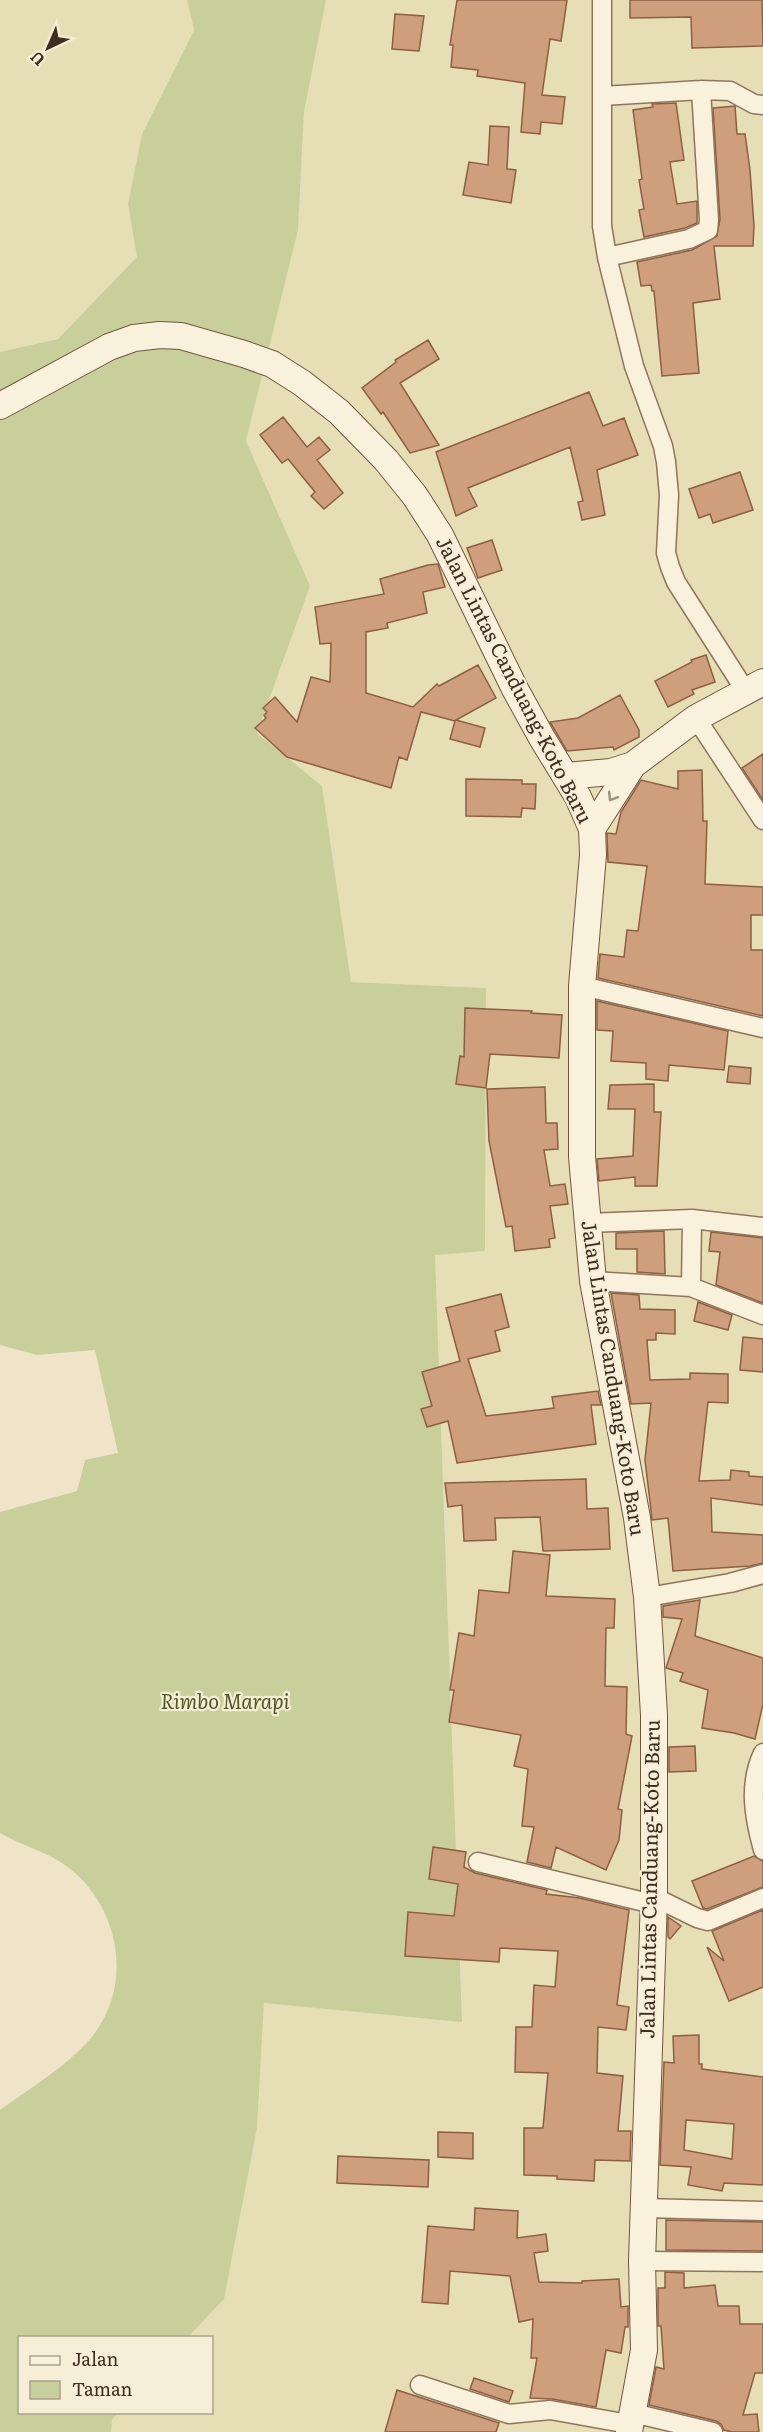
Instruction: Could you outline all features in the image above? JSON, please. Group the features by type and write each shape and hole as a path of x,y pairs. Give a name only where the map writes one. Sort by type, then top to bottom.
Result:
{"main road":[{"name":"Jalan Lintas Canduang-Koto Baru","path":"0,406 110,347 134,338 160,335 182,336 244,354 272,364 302,382 355,428 386,460 415,496 440,535 542,738 586,812 592,829 593,855 582,986 582,1156 593,1281 637,1518 647,1597 654,1715 654,1900 642,2260 644,2350 630,2423"},
{"path":"566,776 611,772 633,765 696,718 754,686"},
{"path":"592,829 633,765"}],"street":[{"path":"602,0 602,226 607,257 634,366 663,446 669,495 666,553 676,582 754,686"},
{"path":"602,96 701,90 730,91 754,104 763,105"},
{"path":"607,257 689,239 708,230 701,90"},
{"path":"696,718 763,820"},
{"path":"582,986 763,1028"},
{"path":"691,1287 692,1219"},
{"path":"587,1223 692,1219 763,1227"},
{"path":"593,1281 691,1287 763,1315"},
{"path":"647,1597 730,1583 763,1574"},
{"path":"763,1753 753,1790 756,1822 763,1850"},
{"path":"478,1862 654,1900 708,1921 763,1898"},
{"path":"643,2208 763,2211"},
{"path":"642,2260 763,2262"},
{"path":"420,2385 509,2414 550,2410 630,2423 713,2432"}],"shaded area":[{"path":"0,0 187,0 194,30 142,134 128,204 138,257 58,339 0,352"},
{"path":"326,0 763,0 763,2432 111,2432 112,2420 117,2414 213,2414 213,2336 189,2336 224,2299 257,2128 264,2003 462,2021 435,1254 485,1251 486,988 351,982 322,786 257,733 310,586 246,441 298,230 304,112"}],"green space":[{"name":"Rimbo Marapi","path":"187,0 326,0 304,112 298,230 246,441 310,586 257,733 322,786 351,982 486,988 485,1251 435,1255 462,2022 264,2003 257,2128 224,2299 189,2336 18,2336 18,2414 117,2414 112,2420 111,2432 0,2432 0,2110 59,2068 90,2039 104,2018 113,1996 116,1949 110,1926 87,1885 61,1862 0,1833 0,1512 77,1491 85,1460 118,1453 95,1350 37,1355 0,1345 0,352 58,339 137,257 128,204 142,134 194,30"}],"building":[{"path":"457,0 567,0 561,41 550,39 542,95 565,97 562,124 541,122 540,134 521,132 525,83 477,76 478,70 451,67 453,45 450,45"},
{"path":"630,0 762,0 763,46 692,48 691,17 630,18"},
{"path":"395,14 424,16 419,51 392,49"},
{"path":"676,103 684,160 670,162 677,204 697,201 697,223 644,237 639,210 644,209 639,180 642,179 633,110 653,107 652,104"},
{"path":"735,106 737,134 745,134 750,170 753,246 714,246 720,299 693,303 699,373 662,376 654,291 651,285 641,286 637,262 692,250 717,236 720,219 713,108"},
{"path":"490,126 509,127 507,169 516,170 511,203 463,195 469,162 488,165"},
{"path":"428,340 439,359 400,383 439,445 410,453 383,412 381,414 362,388 396,362 395,360"},
{"path":"589,392 603,426 624,418 638,455 597,470 605,515 582,520 578,502 583,501 570,447 468,488 477,506 456,516 436,452"},
{"path":"283,417 307,447 319,437 330,450 317,460 343,493 324,509 311,496 315,492 288,459 282,463 260,435"},
{"path":"740,472 753,510 713,523 710,514 699,518 689,489"},
{"path":"492,540 502,570 478,578 467,548"},
{"path":"438,564 445,587 423,592 427,613 387,623 388,628 366,632 366,693 413,707 437,684 439,686 478,665 496,698 456,720 485,728 480,747 450,739 455,721 421,712 407,760 399,757 391,788 287,757 255,728 266,718 264,715 267,712 263,708 275,697 297,722 311,677 330,682 331,643 320,644 315,607 384,594 380,579"},
{"path":"706,655 715,682 692,690 694,694 668,707 655,681 692,662 691,660"},
{"path":"620,695 639,730 639,737 614,750 613,747 567,751 550,722 578,718"},
{"path":"763,754 763,800 742,768"},
{"path":"702,770 703,821 707,821 705,884 763,887 763,915 751,915 751,950 763,950 763,1016 598,978 600,954 624,957 627,930 638,931 647,866 608,862 607,833 616,834 621,812 641,780 678,789 678,771"},
{"path":"466,779 522,780 522,784 536,784 535,809 522,808 521,817 466,816"},
{"path":"597,1001 728,1031 724,1070 669,1065 668,1081 646,1079 646,1063 611,1061 613,1031 597,1030"},
{"path":"465,1008 532,1011 531,1013 562,1015 559,1058 490,1054 486,1088 456,1084 460,1056 464,1057"},
{"path":"729,1066 751,1068 750,1084 727,1082"},
{"path":"654,1084 654,1112 661,1112 657,1186 635,1186 635,1177 599,1181 597,1159 633,1156 635,1109 608,1109 610,1085"},
{"path":"545,1087 546,1123 557,1123 558,1149 544,1150 550,1186 565,1184 568,1204 550,1206 555,1238 549,1239 550,1247 515,1251 512,1226 506,1227 489,1141 487,1089"},
{"path":"664,1231 665,1274 637,1272 637,1249 616,1249 616,1233"},
{"path":"711,1232 763,1238 763,1303 716,1285 720,1252 709,1251"},
{"path":"611,1293 639,1295 640,1309 675,1310 675,1334 656,1333 656,1340 647,1340 650,1380 690,1379 690,1373 728,1374 728,1403 708,1402 699,1481 730,1480 731,1470 749,1472 749,1476 763,1477 763,1505 711,1498 712,1532 763,1535 763,1563 750,1566 673,1571 668,1518 652,1520 645,1460 651,1403 631,1404"},
{"path":"501,1294 509,1327 495,1331 500,1351 468,1359 486,1416 554,1408 552,1397 598,1391 601,1405 591,1405 596,1444 457,1463 448,1421 427,1427 421,1409 432,1406 422,1372 460,1361 446,1308"},
{"path":"698,1302 732,1315 728,1330 694,1321"},
{"path":"743,1337 763,1339 763,1372 740,1370"},
{"path":"586,1479 587,1509 608,1508 610,1549 543,1551 540,1517 495,1518 496,1540 464,1541 462,1505 448,1507 445,1483"},
{"path":"513,1551 550,1555 546,1596 615,1599 614,1628 606,1628 605,1686 627,1687 626,1734 632,1736 618,1809 622,1810 619,1840 606,1870 556,1847 551,1868 527,1862 534,1827 522,1826 528,1769 514,1766 521,1735 449,1722 454,1690 450,1690 459,1633 474,1636 479,1590 509,1593"},
{"path":"700,1600 695,1636 763,1658 763,1704 755,1739 702,1728 708,1690 680,1681 683,1673 666,1668 682,1619 663,1617 663,1606"},
{"path":"695,1746 696,1771 669,1772 669,1747"},
{"path":"433,1847 466,1852 464,1867 475,1873 547,1890 546,1894 580,1898 629,1910 617,2005 629,2007 626,2030 598,2027 597,2073 623,2076 618,2131 631,2131 630,2161 595,2160 594,2181 557,2179 557,2176 524,2175 524,2128 543,2128 548,2073 515,2072 516,2027 532,2027 534,1985 555,1987 558,1951 500,1948 499,1962 405,1956 408,1912 454,1916 458,1884 429,1879"},
{"path":"754,1856 763,1861 763,1887 707,1909 703,1908 692,1881"},
{"path":"763,1910 763,1987 729,2001 707,1947 724,1961 712,1931"},
{"path":"668,1917 681,1926 670,1939 668,1937"},
{"path":"699,2035 699,2064 702,2064 702,2069 763,2077 763,2185 724,2183 722,2191 688,2185 691,2167 660,2165 664,2062 674,2063 673,2036","holes":["686,2120 734,2124 732,2159 684,2150"]},
{"path":"438,2132 473,2133 473,2159 438,2157"},
{"path":"338,2156 429,2160 428,2187 337,2183"},
{"path":"475,2208 518,2211 517,2238 546,2234 548,2251 534,2253 539,2282 582,2283 582,2281 619,2279 621,2307 628,2306 628,2327 625,2327 621,2353 606,2350 596,2407 552,2399 530,2398 537,2358 531,2358 533,2319 519,2322 510,2276 450,2271 448,2304 422,2302 428,2226 474,2230"},
{"path":"666,2220 763,2222 763,2251 666,2250"},
{"path":"665,2272 684,2273 684,2288 715,2285 718,2306 739,2306 740,2324 763,2324 763,2373 755,2373 743,2415 757,2414 759,2432 732,2432 724,2430 716,2421 649,2405 656,2367 664,2369 661,2326 658,2326 658,2288 665,2288"},
{"path":"474,2378 513,2391 509,2402 470,2389"},
{"path":"397,2390 499,2423 496,2432 385,2432"}]}
